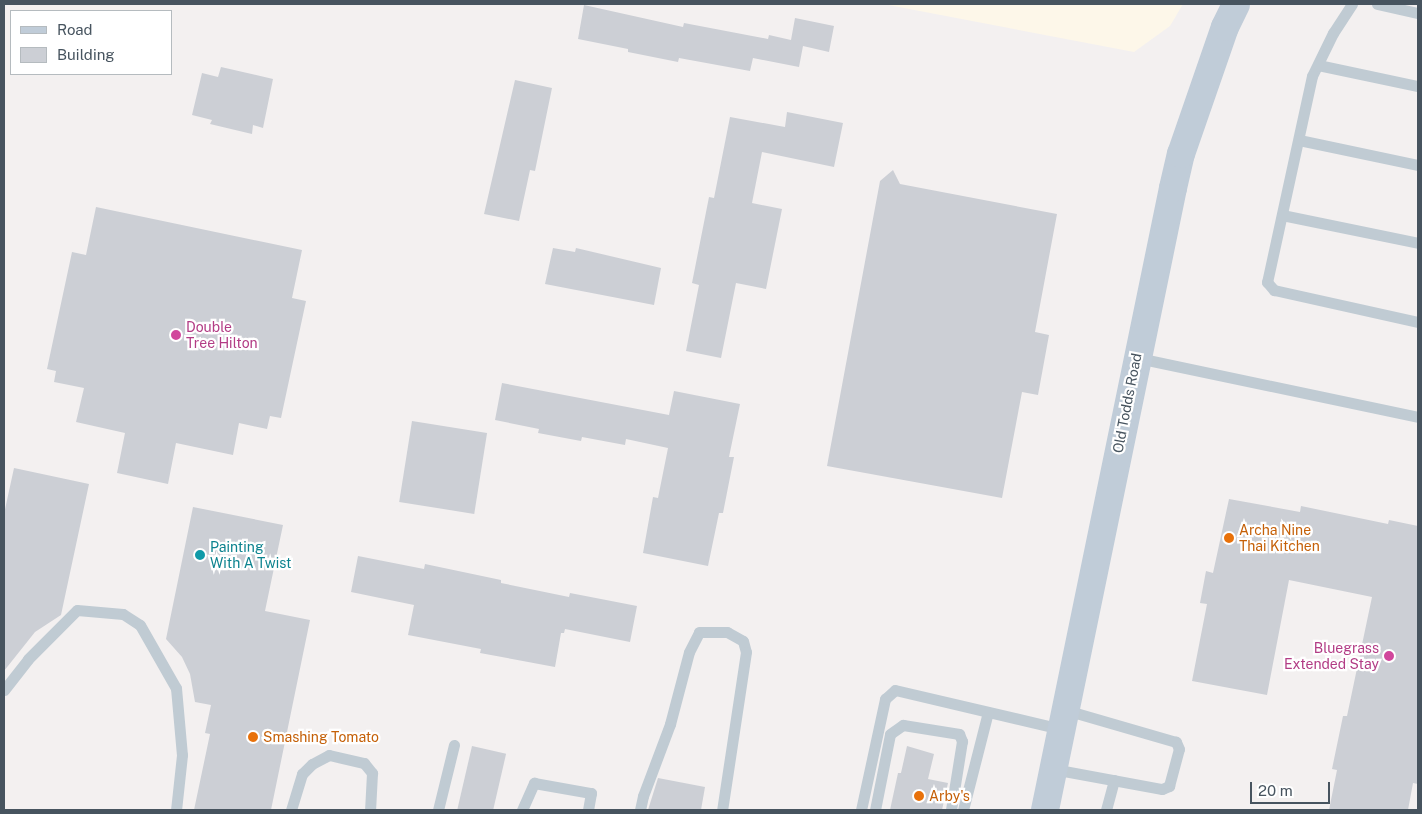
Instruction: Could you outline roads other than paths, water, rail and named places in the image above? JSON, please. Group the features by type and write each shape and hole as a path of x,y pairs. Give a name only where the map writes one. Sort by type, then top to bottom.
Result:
{"main road":[{"name":"Old Todds Road","path":"1045,810 1136,358 1181,154 1225,27 1236,4"}],"lane":[{"path":"1352,4 1333,33 1312,76 1267,282 1274,290 1418,322"},
{"path":"1377,4 1418,12"},
{"path":"1318,65 1418,86"},
{"path":"1298,140 1418,165"},
{"path":"1282,215 1418,243"},
{"path":"1136,358 1418,416"},
{"path":"4,690 28,659 77,610 123,614 140,624 176,688 182,755 176,810"},
{"path":"640,810 642,796 670,724 689,652 699,632 727,632 743,641 746,652 722,810"},
{"path":"861,810 885,699 895,690 988,712 1064,720 1176,742 1179,749 1169,786 1162,789 1054,769"},
{"path":"963,810 988,712"},
{"path":"874,810 890,734 903,725 959,734 962,741 951,810"},
{"path":"438,810 454,745"},
{"path":"291,810 302,774 312,764 329,755 364,763 372,773 370,810"},
{"path":"1106,810 1114,780"},
{"path":"522,810 534,783 591,793 588,810"}],"place":[{"name":"Double Tree Hilton","path":"176,335"},
{"name":"Archa Nine Thai Kitchen","path":"1229,538"},
{"name":"Painting With A Twist","path":"200,555"},
{"name":"Bluegrass Extended Stay","path":"1389,656"},
{"name":"Smashing Tomato","path":"253,737"},
{"name":"Arby's","path":"919,796"}]}
